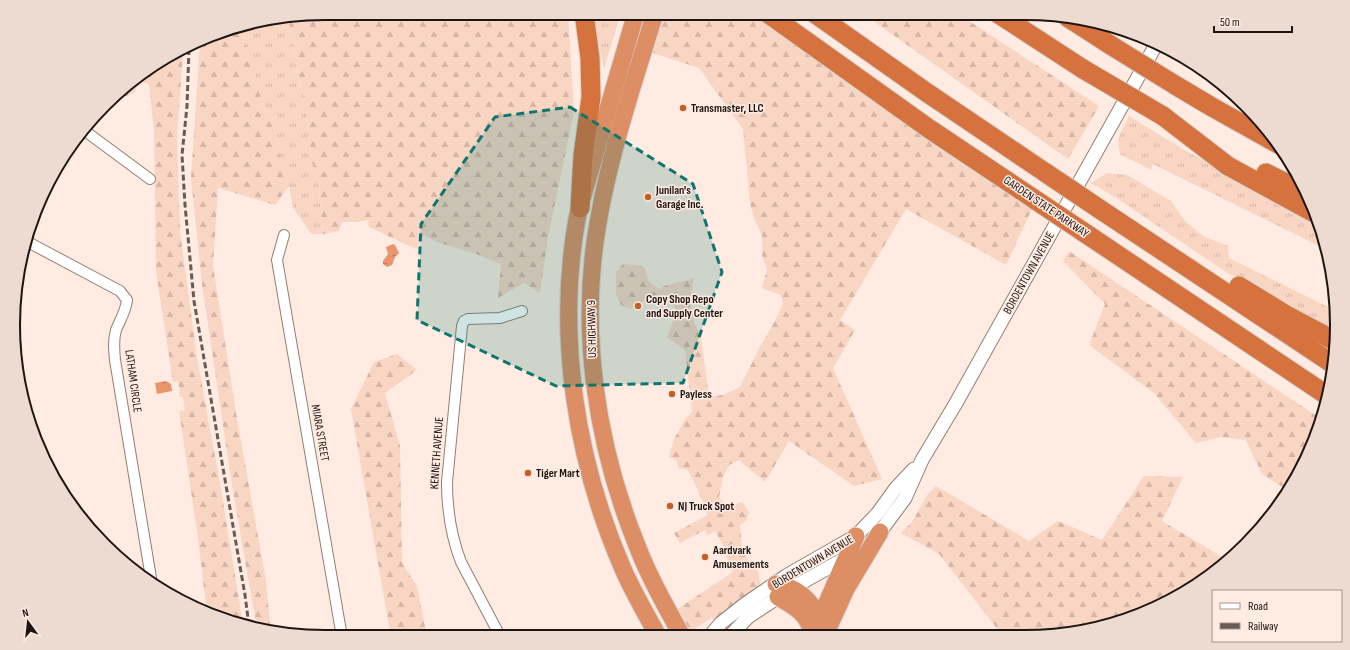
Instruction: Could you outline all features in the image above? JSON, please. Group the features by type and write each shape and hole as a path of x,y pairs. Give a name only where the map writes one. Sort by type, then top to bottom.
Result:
{"highway":[{"path":"580,208 583,155 589,118 591,84 588,37 585,20"},
{"name":"US HIGHWAY 9","path":"634,20 580,208 572,256 570,300 572,376 581,431 596,495 624,570 655,630"},
{"name":"US HIGHWAY 9","path":"653,20 623,120 597,225 590,302 591,341 594,380 601,428 619,496 642,557 679,630"},
{"name":"GARDEN STATE PARKWAY","path":"777,20 928,128 1322,392"},
{"path":"824,20 919,88 1327,360"},
{"path":"1008,20 1083,69 1163,116 1298,189"},
{"path":"1080,25 1175,85 1265,137"},
{"path":"1163,116 1228,166 1308,209"},
{"path":"1162,250 1226,279 1288,316 1329,338"},
{"path":"823,630 880,532"},
{"path":"823,630 846,558 856,536"},
{"path":"782,589 794,606 803,613 811,626 818,630"}],"street":[{"name":"BORDENTOWN AVENUE","path":"715,630 720,624 745,604 782,589 846,558 880,532 905,498 922,460 956,403 1154,49"},
{"path":"88,133 150,179"},
{"name":"MIARA STREET","path":"284,235 276,260 341,630"},
{"name":"LATHAM CIRCLE","path":"31,244 120,291 127,300 125,310 116,332 114,345 115,360 151,575"},
{"name":"KENNETH AVENUE","path":"497,630 461,562 457,551 447,506 447,482 462,326 464,321 468,319 500,318 522,311"},
{"name":"BORDENTOWN AVENUE","path":"736,630 748,617 782,589 856,536 878,513 896,488 922,460"}],"highlighted area":[{"path":"570,107 693,184 722,272 683,383 556,386 417,320 421,224 495,117"}],"green space":[{"path":"325,20 568,20 574,111 548,237 540,293 524,283 498,298 501,264 476,254 437,242 424,235 416,249 369,227 368,220 342,222 339,231 323,234 318,176 313,167 306,99 298,77 296,57 289,23"},
{"path":"594,20 619,20 604,68"},
{"path":"653,20 777,20 1037,201 1006,265 906,209 840,320 855,330 833,368 882,479 854,486 789,441 765,482 739,460 729,465 723,477 719,497 727,507 742,502 749,512 746,521 740,525 742,550 758,571 762,593 721,623 711,618 693,630 680,630 670,614 733,572 724,551 726,550 715,531 708,535 705,530 680,543 674,533 708,515 688,470 679,468 676,460 669,457 674,439 686,418 692,412 685,350 667,337 677,312 673,304 665,295 650,296 631,309 621,305 616,294 616,272 623,264 638,265 645,268 648,279 651,283 661,289 664,286 694,278 690,300 694,322 701,339 709,397 723,395 740,387 783,303 781,295 762,288 767,270 762,255 762,236 750,204 743,129 699,68 644,50"},
{"path":"872,20 968,20 1099,106 1068,159"},
{"path":"289,23 296,57 298,77 306,99 313,167 318,176 323,234 311,234 293,207 289,186 282,166 272,116 264,108 244,38 243,31"},
{"path":"243,31 244,38 264,108 272,116 282,166 289,186 275,205 218,188 213,266 237,419 265,575 270,625 256,622 232,485 202,284 191,178 200,47"},
{"path":"183,55 177,136 180,232 197,357 222,495 242,619 206,606 198,538 179,411 185,410 183,397 180,397 178,381 173,382 156,271 154,131 149,84 141,82"},
{"path":"137,85 135,92 124,96"},
{"path":"1129,116 1184,150 1310,215 1320,247 1153,164 1151,170 1120,154 1118,139"},
{"path":"1107,173 1127,175 1171,201 1185,221 1203,236 1228,246 1229,258 1329,308 1330,329 1226,272 1115,197 1091,183"},
{"path":"1069,251 1316,416 1299,460 1283,487 1262,474 1246,440 1221,437 1196,443 1154,393 1089,345 1105,304 1063,261"},
{"path":"397,354 417,370 385,393 400,446 402,563 417,586 426,630 390,630 351,409 374,362"},
{"path":"1144,476 1183,477 1162,521 1222,557 1211,567 1178,589 1160,599 1123,614 1104,620 1065,627 1025,630 998,630 939,554 901,533 912,522 928,494 936,486 1029,541 1058,521 1102,540"}],"water":[{"path":"393,244 399,253 395,257 392,265 387,267 383,264 383,261 388,254 386,247"},
{"path":"166,381 171,384 172,391 157,394 155,383"}],"railway":[{"path":"189,52 187,106 182,155 194,301 248,620"}],"place":[{"name":"Transmaster, LLC","path":"683,108"},
{"name":"Junilan's Garage Inc.","path":"648,197"},
{"name":"Copy Shop Repo and Supply Center","path":"638,306"},
{"name":"Payless","path":"672,394"},
{"name":"Tiger Mart","path":"528,473"},
{"name":"NJ Truck Spot","path":"670,506"},
{"name":"Aardvark Amusements","path":"705,557"}]}
